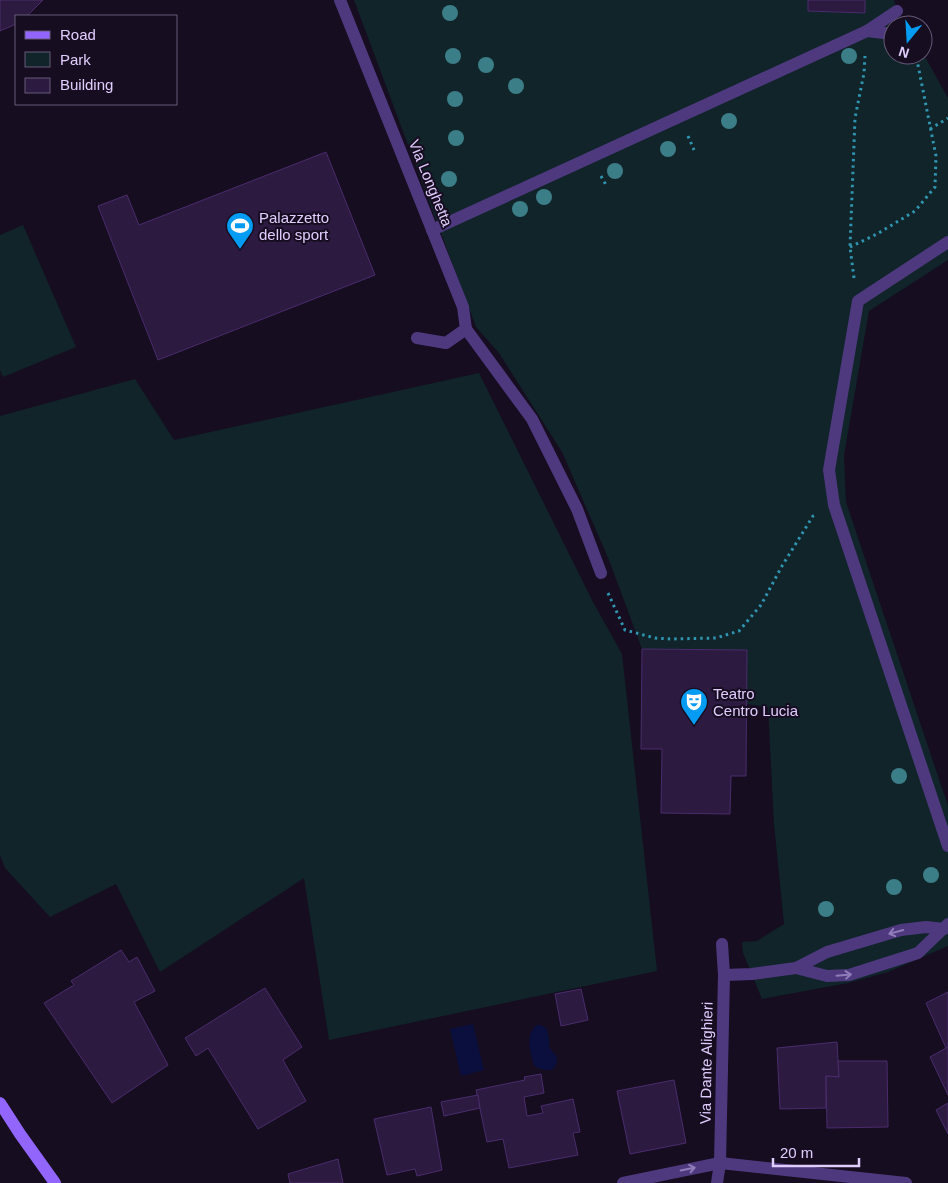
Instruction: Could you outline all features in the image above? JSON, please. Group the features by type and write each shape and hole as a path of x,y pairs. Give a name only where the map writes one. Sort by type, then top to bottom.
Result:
{"street":[{"name":"Via Longhetta","path":"340,0 463,307 466,329"},
{"path":"432,230 867,31 897,11"},
{"path":"867,31 883,33"},
{"path":"948,242 858,301 829,470 834,504 948,846"},
{"path":"417,338 446,343 466,329 532,419 577,509 601,573"},
{"path":"796,968 827,976 849,975 918,953 946,927"},
{"path":"724,975 752,974 796,968 827,952 901,930 946,927"},
{"name":"Via Dante Alighieri","path":"717,1183 720,1163 724,975 722,944"},
{"path":"0,1103 55,1183"},
{"path":"623,1183 720,1163 906,1183"}],"path":[{"path":"858,301 850,247 855,118 864,73 867,31"},
{"path":"850,247 877,234 915,211 936,187 936,156 918,65"},
{"path":"930,129 948,118"},
{"path":"601,573 612,603 625,630 655,638 716,638 738,631 761,605 782,566 813,516 834,504"}],"green space":[{"path":"354,0 808,0 808,11 864,13 865,0 894,0 900,15 883,15 883,65 930,65 948,98 948,260 869,311 844,455 846,502 948,806 948,946 888,972 848,983 762,999 743,953 742,942 757,941 784,924 774,824 768,707 746,704 747,650 642,649 609,560 562,452 499,353 476,327"},
{"path":"23,225 76,347 3,377 0,370 0,235"},
{"path":"479,373 592,600 622,654 657,971 329,1040 304,878 160,972 116,884 50,917 5,868 0,855 0,416 135,379 174,440"}],"shaded area":[{"path":"473,1024 484,1070 461,1076 450,1029"},
{"path":"536,1025 541,1025 547,1029 549,1047 557,1057 557,1063 553,1069 543,1070 534,1066 529,1040 532,1030"}],"building":[{"path":"0,0 43,0 28,15 15,15 15,24 0,31"},
{"path":"808,0 865,0 865,13 808,11"},
{"name":"Palazzetto dello sport","path":"326,152 375,275 158,360 98,206 127,195 139,225"},
{"name":"Teatro Centro Lucia","path":"642,649 747,650 746,776 731,776 730,814 661,813 662,749 641,749"},
{"path":"121,950 129,962 137,957 155,991 134,1002 168,1065 112,1103 44,1003 74,985 71,981"},
{"path":"265,988 302,1047 283,1060 306,1101 258,1129 208,1048 196,1056 185,1038"},
{"path":"581,989 588,1020 561,1026 555,994"},
{"path":"948,992 948,1047 946,1048 926,1003"},
{"path":"837,1042 839,1077 826,1076 826,1108 780,1109 777,1048"},
{"path":"948,1047 948,1095 930,1057"},
{"path":"838,1061 887,1061 888,1127 827,1128 826,1076 839,1077"},
{"path":"541,1074 544,1093 524,1097 527,1116 543,1113 541,1106 573,1099 580,1132 573,1133 578,1155 509,1168 503,1139 487,1142 476,1090 525,1080 524,1077"},
{"path":"674,1080 686,1143 630,1154 617,1091"},
{"path":"478,1095 480,1108 444,1116 441,1102"},
{"path":"948,1103 948,1134 936,1110"},
{"path":"431,1107 442,1170 417,1176 415,1169 387,1175 374,1119"},
{"path":"338,1159 343,1183 290,1183 288,1174"}],"place":[{"name":"Palazzetto dello sport","path":"240,250"},
{"name":"Teatro Centro Lucia","path":"694,726"}]}
